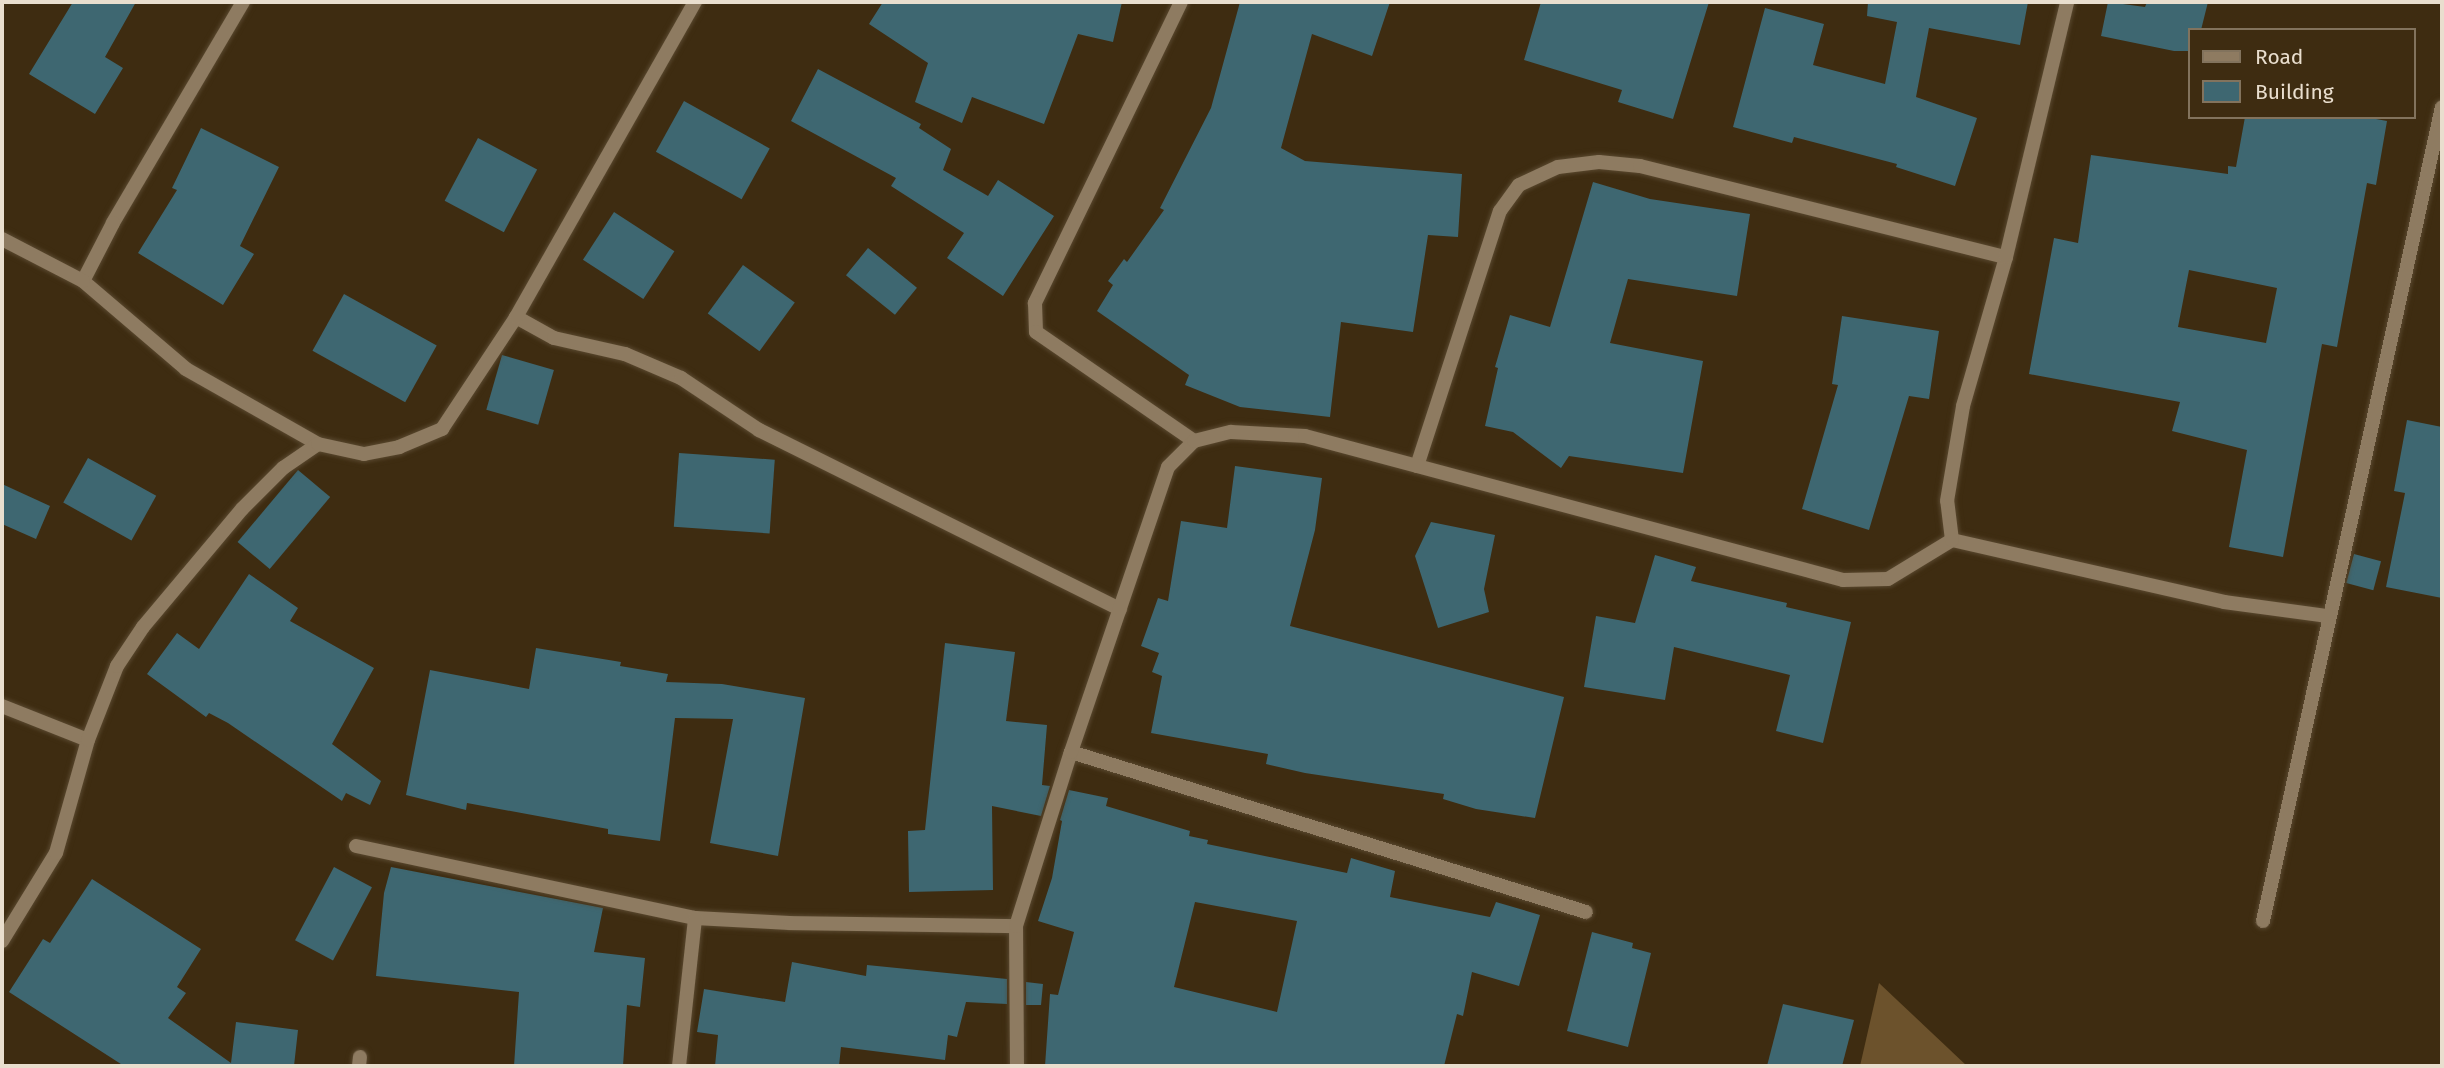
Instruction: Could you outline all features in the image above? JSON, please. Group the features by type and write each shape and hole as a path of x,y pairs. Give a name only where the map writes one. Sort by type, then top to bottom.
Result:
{"street":[{"path":"83,281 113,223 243,2"},
{"path":"2,239 83,281 186,369 317,444 364,454 399,447 442,429 516,317 695,2"},
{"path":"1181,2 1035,303 1036,332 1194,441"},
{"path":"1952,540 1947,501 1963,407 2006,257 2067,2"},
{"path":"2263,921 2442,107"},
{"path":"1417,466 1500,211 1519,185 1558,167 1599,162 1640,166 2006,257"},
{"path":"516,317 554,338 625,354 681,378 759,430 1120,609"},
{"path":"1017,1066 1016,926 1071,752 1168,467 1194,441 1231,432 1305,436 1843,580 1888,579 1952,540 2224,603 2328,616"},
{"path":"2,940 56,853 88,740 117,666 143,627 242,509 283,468 317,444"},
{"path":"2,706 88,740"},
{"path":"1071,752 1586,912"},
{"path":"356,846 695,918 790,923 1016,926"},
{"path":"679,1066 695,918"}],"shaded area":[{"path":"1879,983 1967,1066 1860,1066"}],"building":[{"path":"73,2 136,2 105,57 123,68 95,114 29,74"},
{"path":"883,2 1122,2 1113,42 1078,34 1044,124 972,97 962,123 915,102 928,63 869,24"},
{"path":"1240,2 1390,2 1372,56 1312,34 1281,148 1305,161 1462,174 1458,237 1428,235 1413,332 1341,322 1330,417 1240,407 1185,385 1189,375 1097,311 1113,285 1108,281 1124,259 1127,262 1164,210 1160,208 1211,108"},
{"path":"1541,2 1709,2 1673,119 1618,102 1622,90 1524,60"},
{"path":"1868,2 2028,2 2020,45 1929,28 1916,97 1977,118 1955,186 1896,167 1897,164 1794,137 1792,143 1733,127 1765,8 1824,24 1813,65 1885,84 1897,22 1867,16"},
{"path":"2108,2 2145,7 2147,2 2208,2 2202,28 2188,28 2188,51 2174,51 2101,36"},
{"path":"818,69 921,124 919,128 951,149 943,170 988,196 998,180 1054,216 1003,296 947,258 964,233 891,186 896,178 791,121"},
{"path":"684,101 770,149 742,199 656,152"},
{"path":"2245,119 2387,121 2376,185 2367,183 2337,347 2322,344 2283,557 2229,547 2247,450 2172,431 2180,402 2029,374 2054,238 2078,243 2091,155 2228,174 2228,166 2236,167","holes":["2189,270 2277,288 2266,343 2178,327"]},
{"path":"201,128 279,167 240,246 254,254 223,305 138,253 177,190 172,188"},
{"path":"478,138 537,169 504,232 445,201"},
{"path":"1593,182 1650,199 1750,214 1737,296 1628,279 1610,343 1703,361 1683,473 1569,456 1561,468 1513,432 1485,426 1498,368 1495,367 1510,315 1550,327"},
{"path":"614,212 674,251 643,299 583,260"},
{"path":"868,248 917,288 895,315 846,275"},
{"path":"743,265 795,303 760,351 708,314"},
{"path":"344,294 437,345 405,402 312,351"},
{"path":"1842,316 1939,331 1929,399 1909,396 1869,530 1802,509 1838,385 1832,384"},
{"path":"502,355 554,370 538,425 486,410"},
{"path":"2407,420 2442,427 2442,598 2386,587 2405,493 2394,491"},
{"path":"679,453 775,460 770,534 674,527"},
{"path":"88,458 156,496 131,540 63,503"},
{"path":"1235,466 1322,478 1315,530 1290,626 1564,697 1535,818 1476,809 1443,799 1444,794 1305,773 1266,764 1268,754 1151,733 1162,676 1152,672 1159,653 1141,646 1158,598 1168,601 1181,521 1227,528"},
{"path":"298,470 330,497 270,569 238,542"},
{"path":"2,484 50,506 36,539 2,524"},
{"path":"1431,522 1495,535 1484,589 1489,612 1438,628 1415,556"},
{"path":"2354,554 2381,561 2373,590 2346,583"},
{"path":"1655,555 1696,567 1691,581 1787,603 1786,607 1851,622 1823,743 1776,731 1790,675 1674,647 1665,700 1584,687 1596,616 1635,623"},
{"path":"249,574 298,608 290,621 374,668 332,744 381,781 370,805 346,793 342,801 228,723 209,713 206,717 147,674 177,633 199,649"},
{"path":"945,643 1015,652 1006,721 1047,725 1042,785 1050,786 1041,816 992,806 993,890 909,892 908,831 925,830"},
{"path":"536,648 621,662 620,666 668,674 666,682 722,684 805,698 778,856 710,843 733,719 675,718 660,841 608,834 608,829 467,803 466,810 406,795 430,670 529,689"},
{"path":"1069,790 1108,798 1106,806 1190,831 1189,836 1208,840 1207,844 1347,873 1351,858 1395,871 1390,897 1490,917 1496,902 1540,915 1519,986 1472,972 1463,1016 1457,1014 1444,1066 1045,1066 1050,994 1058,995 1074,932 1038,921 1052,878 1062,821 1060,820","holes":["1195,902 1297,921 1277,1012 1174,987"]},
{"path":"334,867 372,887 333,960 295,940"},
{"path":"391,867 603,908 594,952 645,958 640,1007 627,1005 623,1066 514,1066 519,992 376,976 384,893"},
{"path":"92,879 201,949 177,987 186,993 168,1018 231,1063 236,1022 298,1030 294,1066 124,1066 9,992 43,939 50,943"},
{"path":"1592,932 1633,943 1632,948 1651,953 1628,1047 1567,1031"},
{"path":"792,962 866,976 867,965 1007,979 1007,1004 966,1002 957,1037 948,1035 945,1060 841,1047 839,1066 715,1066 718,1035 697,1032 704,989 785,1002"},
{"path":"1026,982 1043,984 1041,1005 1026,1005"},
{"path":"1783,1004 1854,1020 1842,1066 1767,1066"}]}
